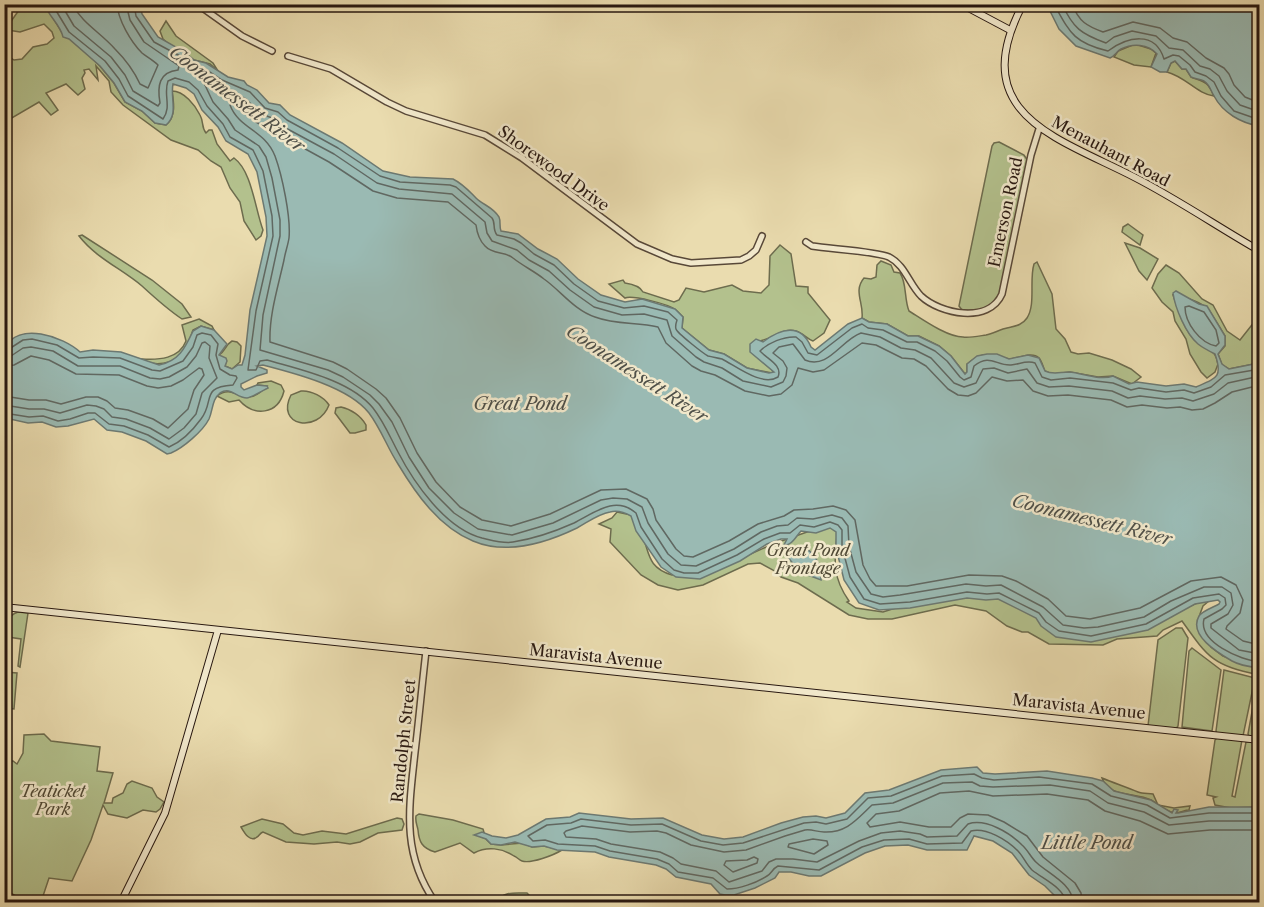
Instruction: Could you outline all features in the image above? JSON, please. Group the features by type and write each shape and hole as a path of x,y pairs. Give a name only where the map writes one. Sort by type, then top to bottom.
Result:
{"main road":[{"path":"961,4 1010,30"},
{"name":"Menauhant Road","path":"1023,4 1010,30 1004,53 1006,81 1020,108 1040,129 1072,149 1152,187 1260,251"},
{"name":"Maravista Avenue","path":"4,607 1260,740"},
{"path":"121,903 165,813 218,630"},
{"path":"4,895 19,903"}],"street":[{"path":"197,4 242,36 272,51"},
{"name":"Shorewood Drive","path":"288,56 331,69 406,111 485,135 522,158 637,243 672,260 691,263 741,260 756,250 762,236"},
{"name":"Emerson Road","path":"806,242 812,246 888,257 900,266 922,296 944,309 962,313 977,312 992,307 998,302 1004,288 1034,144 1040,129"},
{"name":"Randolph Street","path":"426,651 409,811 409,833 413,857 420,877 435,903"}],"green space":[{"path":"35,5 45,5 63,34 81,47 100,66 114,83 125,102 142,111 155,123 166,125 169,122 174,105 172,91 181,93 189,99 200,115 206,133 212,130 217,144 230,161 234,158 245,172 263,230 261,236 256,240 244,221 240,202 230,188 221,167 198,150 171,140 123,105 111,92 109,81 96,66 98,80 89,69 84,70 82,78 85,89 78,95 66,84 46,93 58,110 51,115 39,102 5,122 5,72 11,63 5,55 4,50 5,54 14,60 22,59 33,47 47,44 54,38 52,32 44,24 20,32 8,30 7,27 19,10"},
{"path":"166,21 176,36 213,63 218,71 210,64 194,60 163,39 160,31"},
{"path":"1135,44 1156,53 1151,67 1134,65 1114,57 1118,51"},
{"path":"1175,61 1182,69 1186,69 1191,77 1208,85 1214,96 1202,92 1167,72 1171,63"},
{"path":"999,142 1024,155 1028,161 1000,293 992,303 984,308 962,310 959,306 992,146"},
{"path":"1128,224 1143,235 1140,245 1122,232 1123,227"},
{"path":"82,235 152,280 182,304 191,317 182,319 171,311 134,280 93,251 79,236"},
{"path":"1125,243 1140,248 1158,259 1147,280 1139,271"},
{"path":"780,245 791,254 796,286 808,287 808,293 830,320 824,333 813,341 791,330 758,341 754,354 773,371 772,373 747,368 724,354 709,350 682,328 683,317 676,310 650,301 625,298 609,284 623,280 643,292 674,302 679,300 686,288 704,292 732,285 743,291 761,293 769,285 770,256"},
{"path":"881,261 891,265 894,272 900,273 904,281 909,311 942,331 965,337 988,335 1025,321 1030,312 1033,270 1037,262 1052,294 1056,329 1065,339 1071,352 1089,353 1112,360 1131,369 1141,377 1132,384 1113,376 1098,377 1070,372 1052,374 1045,371 1039,358 1029,355 1011,359 992,355 981,356 967,364 965,374 951,356 939,346 919,336 908,336 887,324 869,322 862,318 859,288 864,278 876,277 877,265"},
{"path":"1166,265 1179,273 1202,299 1213,305 1227,331 1240,340 1255,321 1259,323 1259,363 1229,369 1222,365 1218,354 1225,346 1225,336 1209,310 1192,300 1173,295 1189,334 1216,357 1218,364 1215,372 1207,378 1201,372 1190,354 1186,339 1175,321 1173,312 1152,288 1158,274"},
{"path":"199,319 212,326 214,330 201,326 193,330 180,356 169,362 156,364 143,361 142,359 168,357 179,352 186,341 182,325"},
{"path":"232,341 241,346 240,362 232,369 225,366 226,362 219,355"},
{"path":"271,381 281,385 284,391 277,405 265,411 252,409 239,400 229,402 217,396 229,392 246,397 252,396 267,386 257,385 258,383"},
{"path":"301,391 317,395 329,405 324,414 308,423 293,419 289,414 288,406 291,395"},
{"path":"341,407 359,416 366,425 366,430 350,433 335,413 336,408"},
{"name":"Great Pond Frontage","path":"617,512 631,515 640,530 653,563 657,568 672,575 746,556 807,532 838,526 836,574 849,601 847,602 856,608 883,612 905,605 962,595 1009,598 1157,620 1216,595 1203,606 1200,614 1211,647 1223,656 1259,668 1259,675 1231,668 1213,658 1182,621 1163,630 1157,636 1117,639 1103,645 1049,644 1028,632 1007,626 986,611 955,605 892,619 868,619 849,615 798,583 781,577 760,563 748,564 703,585 678,590 658,585 641,575 610,542 611,529 599,524 612,518"},
{"path":"18,612 28,613 20,667 18,666 21,639 8,637 6,633 9,619"},
{"path":"1176,628 1182,628 1188,638 1178,726 1176,729 1148,726 1158,640"},
{"path":"1192,648 1221,670 1212,731 1182,727 1189,651"},
{"path":"1224,670 1255,678 1243,736 1216,731"},
{"path":"5,672 17,673 14,709 6,708"},
{"path":"1259,680 1259,737 1248,734"},
{"name":"Teaticket Park","path":"44,734 51,741 100,747 97,771 113,773 104,803 112,803 113,798 123,793 127,784 132,781 152,788 157,797 164,802 156,812 143,810 127,818 108,814 103,805 91,840 72,881 49,878 41,902 27,902 5,890 7,855 4,854 5,761 13,761 17,764 23,753 24,735"},
{"path":"1218,737 1242,740 1232,796 1235,797 1246,742 1259,742 1259,807 1231,808 1215,805 1213,798 1216,797 1207,795 1215,740"},
{"path":"1102,778 1140,793 1153,794 1158,804 1145,798 1116,792 1105,784"},
{"path":"1159,805 1174,808 1190,806 1189,810 1176,813"},
{"path":"419,814 453,820 483,829 486,839 491,844 523,843 532,847 544,846 562,850 526,862 499,850 484,849 474,853 460,843 435,852 427,849 420,841 416,820"},
{"path":"397,818 402,819 404,824 402,830 378,833 350,844 286,842 263,832 252,839 241,827 262,819 283,824 294,833 303,835 322,831 346,834"},
{"path":"527,893 530,896 526,902 497,902 506,894"}],"water":[{"name":"Great Pond","path":"45,5 140,5 142,14 158,37 194,60 206,63 228,77 244,81 257,90 269,103 280,105 290,115 342,143 383,171 410,177 457,181 497,214 501,231 518,234 538,249 557,259 578,279 601,295 625,302 642,299 675,309 683,317 682,328 709,350 724,354 747,368 774,372 750,352 750,344 756,339 763,342 783,331 796,331 807,339 815,350 848,324 862,318 869,322 887,324 908,336 918,336 939,346 951,356 965,374 967,364 977,356 997,354 1009,359 1028,355 1039,358 1045,371 1051,373 1069,372 1103,378 1113,376 1129,384 1137,382 1166,386 1184,384 1196,387 1216,376 1217,362 1215,354 1198,344 1189,334 1173,293 1176,291 1207,306 1225,336 1225,345 1218,354 1222,364 1229,369 1259,363 1259,668 1232,661 1206,643 1201,636 1197,623 1199,616 1219,604 1218,600 1195,604 1148,630 1091,642 1056,637 1041,626 1036,618 998,599 967,598 910,608 879,610 859,603 844,580 836,548 836,532 830,528 816,533 801,531 787,545 784,545 787,539 767,544 740,561 700,579 676,577 661,567 636,531 631,516 618,511 601,514 577,528 539,542 512,547 486,545 461,535 430,509 394,458 369,413 360,404 335,388 263,365 257,366 267,370 267,373 241,384 241,387 244,390 257,385 268,388 247,398 227,391 220,393 202,429 181,447 167,454 146,441 122,432 107,430 94,419 56,427 42,422 28,423 5,418 5,349 11,340 20,335 41,334 63,341 80,352 93,350 121,352 159,365 176,357 193,331 201,326 214,330 227,344 219,355 226,358 225,366 232,369 242,365 250,310 267,236 266,217 257,172 248,154 226,141 218,127 202,110 194,94 186,88 173,84 173,111 170,121 166,125 155,123 142,111 125,102 114,83 100,66 69,39 63,37"},
{"path":"1047,5 1259,5 1259,126 1239,120 1227,112 1206,83 1191,77 1186,69 1182,69 1175,61 1171,63 1167,72 1160,72 1151,67 1157,54 1149,48 1130,46 1121,49 1110,58 1076,46 1059,29"},
{"path":"805,549 815,557 821,580 800,572 786,555 788,552"},
{"name":"Little Pond","path":"977,767 983,773 1047,771 1092,778 1103,781 1114,791 1151,800 1172,813 1174,809 1178,810 1176,813 1178,813 1209,807 1259,807 1259,902 1061,902 1045,886 1029,875 1012,853 993,841 974,836 967,850 927,850 908,845 885,846 865,853 821,876 779,872 775,878 755,888 734,895 725,895 720,894 711,884 676,877 656,865 609,857 595,852 557,850 544,846 532,847 515,842 501,845 491,844 486,839 474,835 482,832 506,838 518,835 546,819 570,817 579,813 631,819 663,818 702,835 724,839 743,837 803,817 826,818 845,813 865,793 889,790 941,770"}],"water label":[{"name":"Coonamessett River","path":"237,99"},
{"name":"Coonamessett River","path":"637,374"},
{"name":"Coonamessett River","path":"1092,520"}]}
